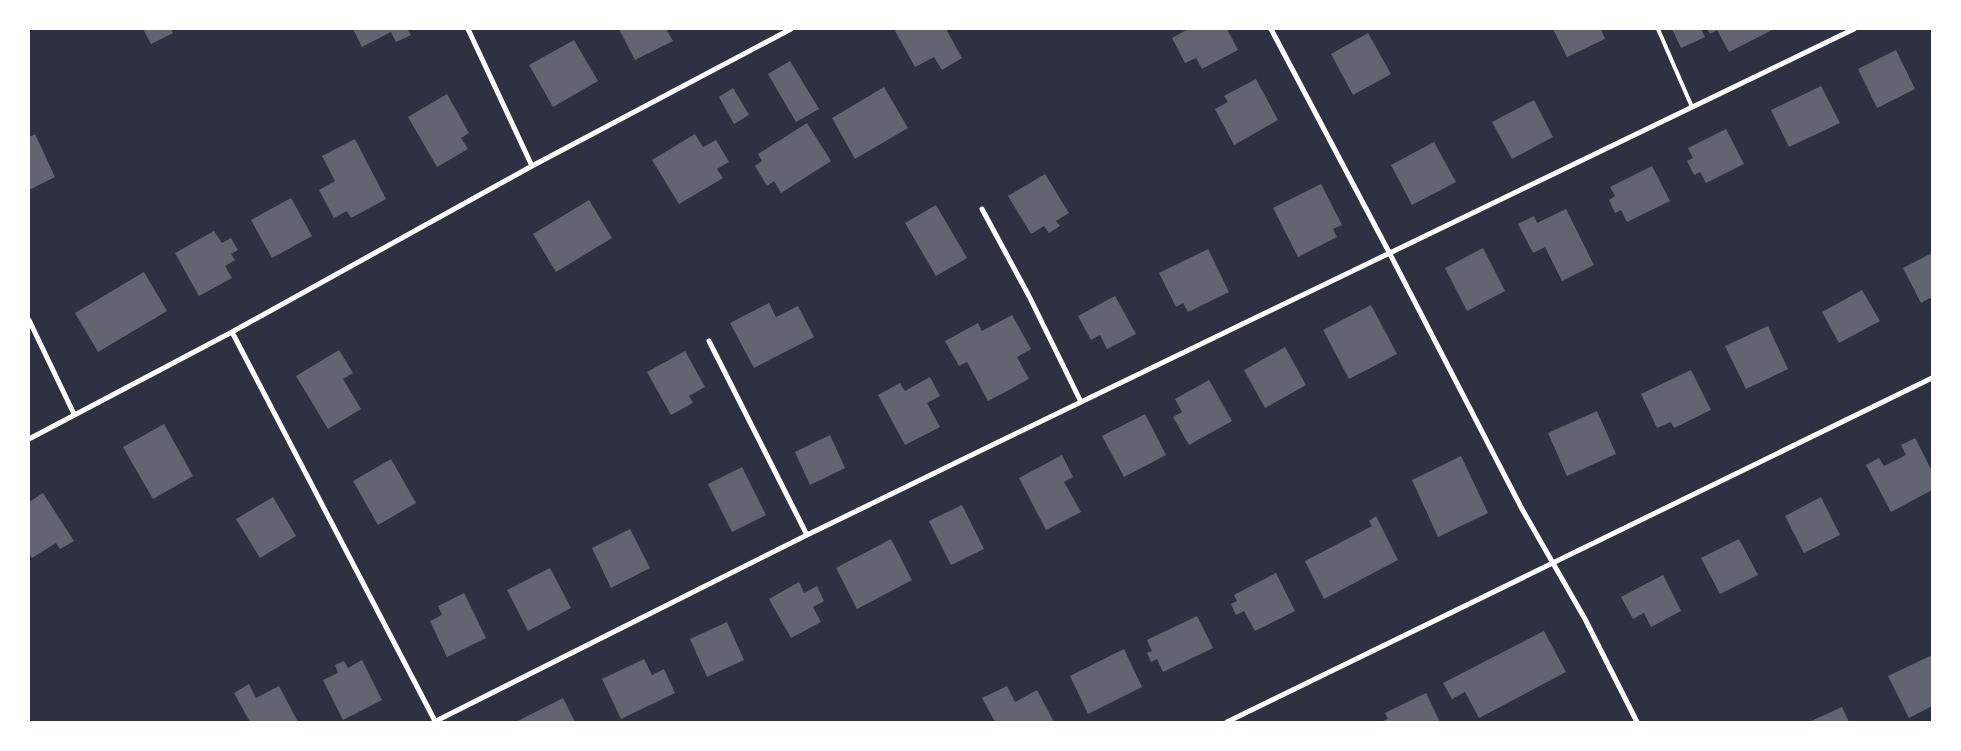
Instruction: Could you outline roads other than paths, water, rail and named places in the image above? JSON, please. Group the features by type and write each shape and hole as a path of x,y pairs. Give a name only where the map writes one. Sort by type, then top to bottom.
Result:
{"street":[{"path":"468,29 532,166"},
{"path":"29,439 232,332 532,166 790,29"},
{"path":"1271,29 1552,564 1585,619 1637,722"},
{"path":"232,332 434,722 807,535 1854,29"},
{"path":"982,209 1029,296 1081,402"},
{"path":"29,320 74,414"},
{"path":"709,341 807,535"},
{"path":"1227,722 1932,378"}],"lane":[{"path":"1658,29 1692,107"}]}
